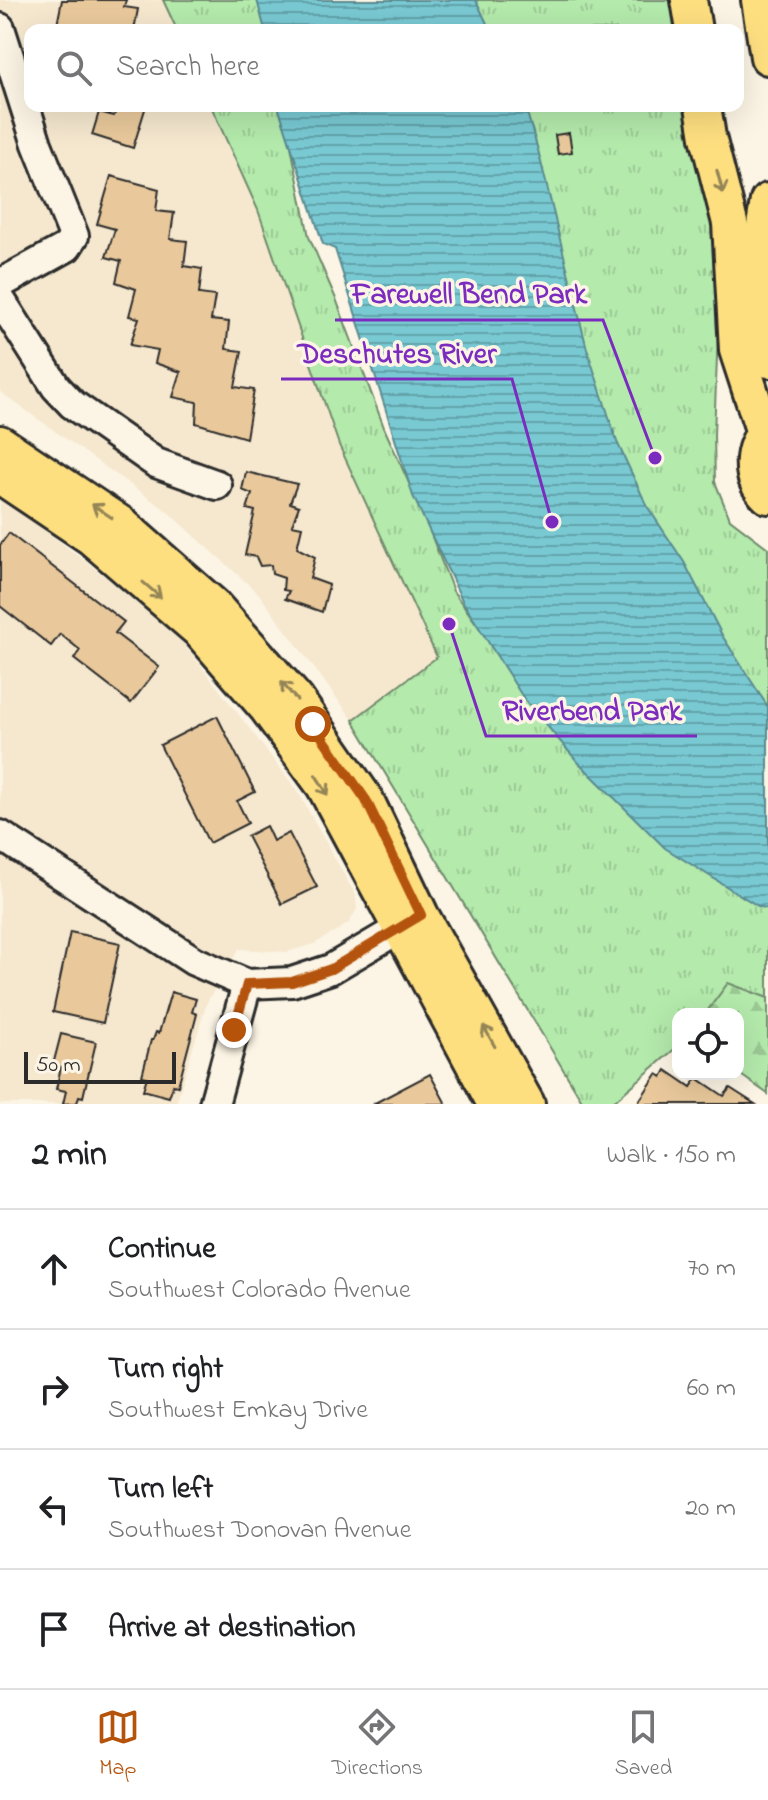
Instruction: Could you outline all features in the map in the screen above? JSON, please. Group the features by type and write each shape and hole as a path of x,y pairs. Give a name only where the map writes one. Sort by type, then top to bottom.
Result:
{"main road":[{"path":"689,0 693,24"},
{"path":"759,0 768,57"},
{"path":"704,112 730,223 737,350 766,431 756,447 753,462 755,478 768,496"},
{"path":"768,201 757,272 757,305 768,360"},
{"path":"0,443 121,524 213,605 296,699 366,800 410,922 495,1104"},
{"path":"0,476 92,538 199,630 266,707 324,786 527,1104"}],"street":[{"path":"0,28 24,103"},
{"path":"0,284 67,247 74,236 27,112"},
{"path":"0,299 49,377 72,404 156,463 217,485"},
{"path":"0,835 194,961 247,984 292,982 331,969 410,922"},
{"path":"214,1104 247,984"}],"shaded area":[{"path":"0,0 163,0 174,24 24,24 24,112 214,112 258,210 339,445 437,657 353,720 258,593 167,511 0,392"},
{"path":"0,496 171,627 297,790 356,896 357,909 348,924 314,944 287,952 239,949 207,1002 176,1104 0,1104"}],"green space":[{"path":"163,0 261,0 266,24 174,24"},
{"path":"444,0 676,0 681,24 458,24"},
{"path":"214,112 284,112 309,237 336,299 385,430 453,591 501,658 768,861 768,998 728,983 709,1008 672,1008 672,1051 611,1104 584,1104 353,720 437,657 339,445 258,210"},
{"path":"485,112 694,112 716,200 719,305 715,482 730,519 768,548 768,765 658,563"},
{"path":"768,979 768,1094 744,1077 744,1008 709,1008 728,982"}],"water":[{"path":"257,0 476,0 487,24 263,24"},
{"path":"280,112 527,112 587,349 617,442 647,506 684,562 723,637 768,707 768,909 758,906 665,848 577,761 524,699 463,602 413,496 335,249 323,244"}],"building":[{"path":"62,0 126,0 124,7 138,9 135,24 57,24"},
{"path":"99,112 114,116 115,112 144,112 133,148 92,135"},
{"path":"569,133 572,152 558,154 555,135"},
{"path":"111,176 159,189 156,211 174,213 170,239 187,241 184,266 202,269 199,294 215,296 211,320 229,322 226,349 242,351 235,387 254,390 246,438 196,423 197,402 173,397 181,372 155,363 158,350 130,345 139,318 129,316 136,289 116,282 121,261 106,257 115,229 97,224"},
{"path":"246,472 297,484 290,503 299,506 292,525 302,527 297,548 315,557 310,578 329,585 322,612 285,599 289,591 283,590 284,578 272,574 271,565 260,566 256,557 245,555 255,511 247,509 252,494 242,490"},
{"path":"9,533 124,622 115,633 159,667 131,703 74,659 80,650 60,634 51,646 0,606 0,545"},
{"path":"217,716 255,792 237,801 248,823 209,843 160,745"},
{"path":"266,826 273,841 289,833 317,887 282,904 247,836"},
{"path":"70,932 120,943 103,1023 53,1012"},
{"path":"171,992 196,999 192,1012 197,1014 178,1086 173,1085 169,1097 143,1090 147,1077 142,1076 151,1040 156,1032 159,1033"},
{"path":"61,1034 96,1042 83,1097 79,1096 77,1103 63,1104 66,1091 56,1089 61,1067 53,1065"},
{"path":"666,1070 672,1074 672,1080 681,1080 691,1087 696,1080 700,1080 724,1096 730,1088 755,1104 637,1104 657,1074 662,1077"},
{"path":"430,1074 446,1104 373,1104"}],"place":[{"name":"Farewell Bend Park","path":"655,458"},
{"name":"Deschutes River","path":"552,522"},
{"name":"Riverbend Park","path":"449,624"}],"route":[{"path":"234,1030 247,984 292,982 331,969 421,915 366,800 313,724"}]}
